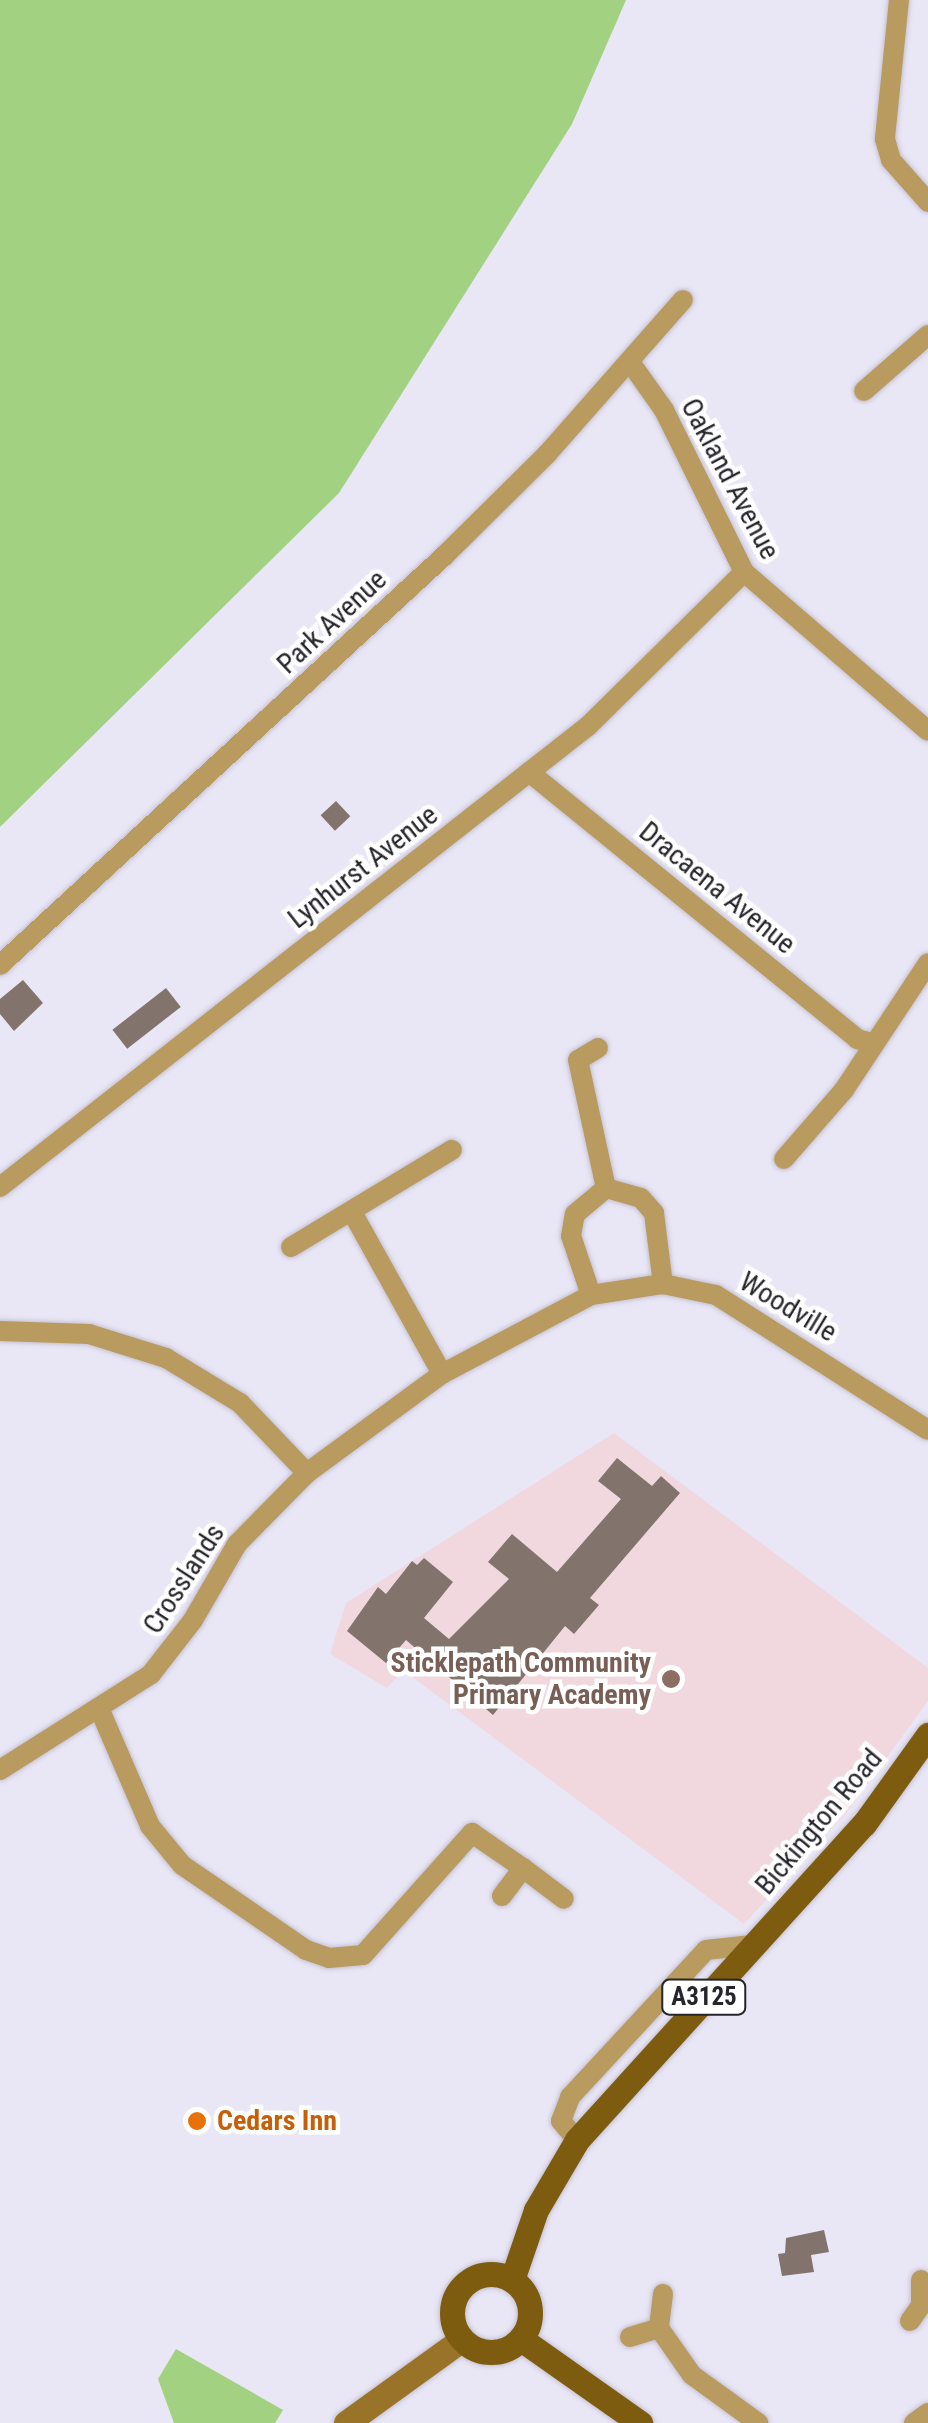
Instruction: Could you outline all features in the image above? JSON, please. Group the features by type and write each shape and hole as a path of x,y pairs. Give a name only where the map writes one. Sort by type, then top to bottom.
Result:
{"main road":[{"name":"Bickington Road","path":"512,2280 536,2210 577,2140 864,1824 928,1735"},
{"path":"480,2275 512,2280 530,2308 521,2339 496,2353 461,2340 451,2313 457,2293 480,2275"},
{"path":"521,2339 640,2423"},
{"path":"346,2423 461,2340"}],"street":[{"path":"899,0 885,139 891,160 928,202"},
{"name":"Park Avenue","path":"0,965 444,556 630,362 682,300"},
{"path":"864,391 928,335"},
{"name":"Oakland Avenue","path":"630,362 664,410 744,572 928,731"},
{"name":"Lynhurst Avenue","path":"0,1186 588,726 744,572"},
{"name":"Dracaena Avenue","path":"529,772 856,1039 872,1044"},
{"path":"784,1159 844,1090 928,963"},
{"path":"598,1048 578,1060 606,1188"},
{"path":"291,1247 452,1150"},
{"path":"606,1188 641,1198 654,1213 663,1284"},
{"path":"590,1295 570,1236 575,1214 606,1188"},
{"path":"352,1212 442,1374"},
{"name":"Woodville","path":"307,1473 442,1374 590,1295 663,1284 716,1295 760,1318 928,1430"},
{"path":"0,1332 88,1334 166,1358 240,1403 307,1473"},
{"name":"Crosslands","path":"0,1770 151,1674 174,1649 236,1544 307,1473"},
{"path":"99,1708 150,1826 182,1865 306,1950 329,1958 363,1955 462,1837 485,1838 564,1900"},
{"path":"502,1896 523,1868"},
{"path":"920,2311 921,2280"},
{"path":"663,2294 659,2328 692,2375 758,2423"},
{"path":"630,2337 659,2328"},
{"path":"914,2423 928,2413"}],"shaded area":[{"name":"Sticklepath Community Primary Academy","path":"614,1433 928,1668 928,1701 847,1812 744,1924 403,1670 387,1688 330,1654 346,1603"}],"green space":[{"path":"0,0 626,0 572,124 339,493 0,827"},
{"path":"176,2349 283,2410 275,2423 174,2423 158,2379"}],"building":[{"path":"336,801 350,816 335,831 321,815"},
{"path":"23,980 43,1003 14,1031 0,1014 0,999"},
{"path":"166,988 181,1007 127,1049 112,1030"},
{"path":"617,1458 652,1486 661,1476 680,1493 590,1598 599,1605 574,1634 565,1626 493,1715 406,1640 386,1663 347,1631 378,1587 386,1594 412,1561 417,1565 424,1558 453,1582 424,1618 449,1639 509,1579 488,1562 512,1534 557,1572 621,1499 598,1481"},
{"path":"824,2230 829,2252 811,2255 814,2272 782,2276 778,2254 785,2253 786,2238"}],"place":[{"name":"Sticklepath Community Primary Academy","path":"671,1679"},
{"name":"Cedars Inn","path":"197,2121"}]}
